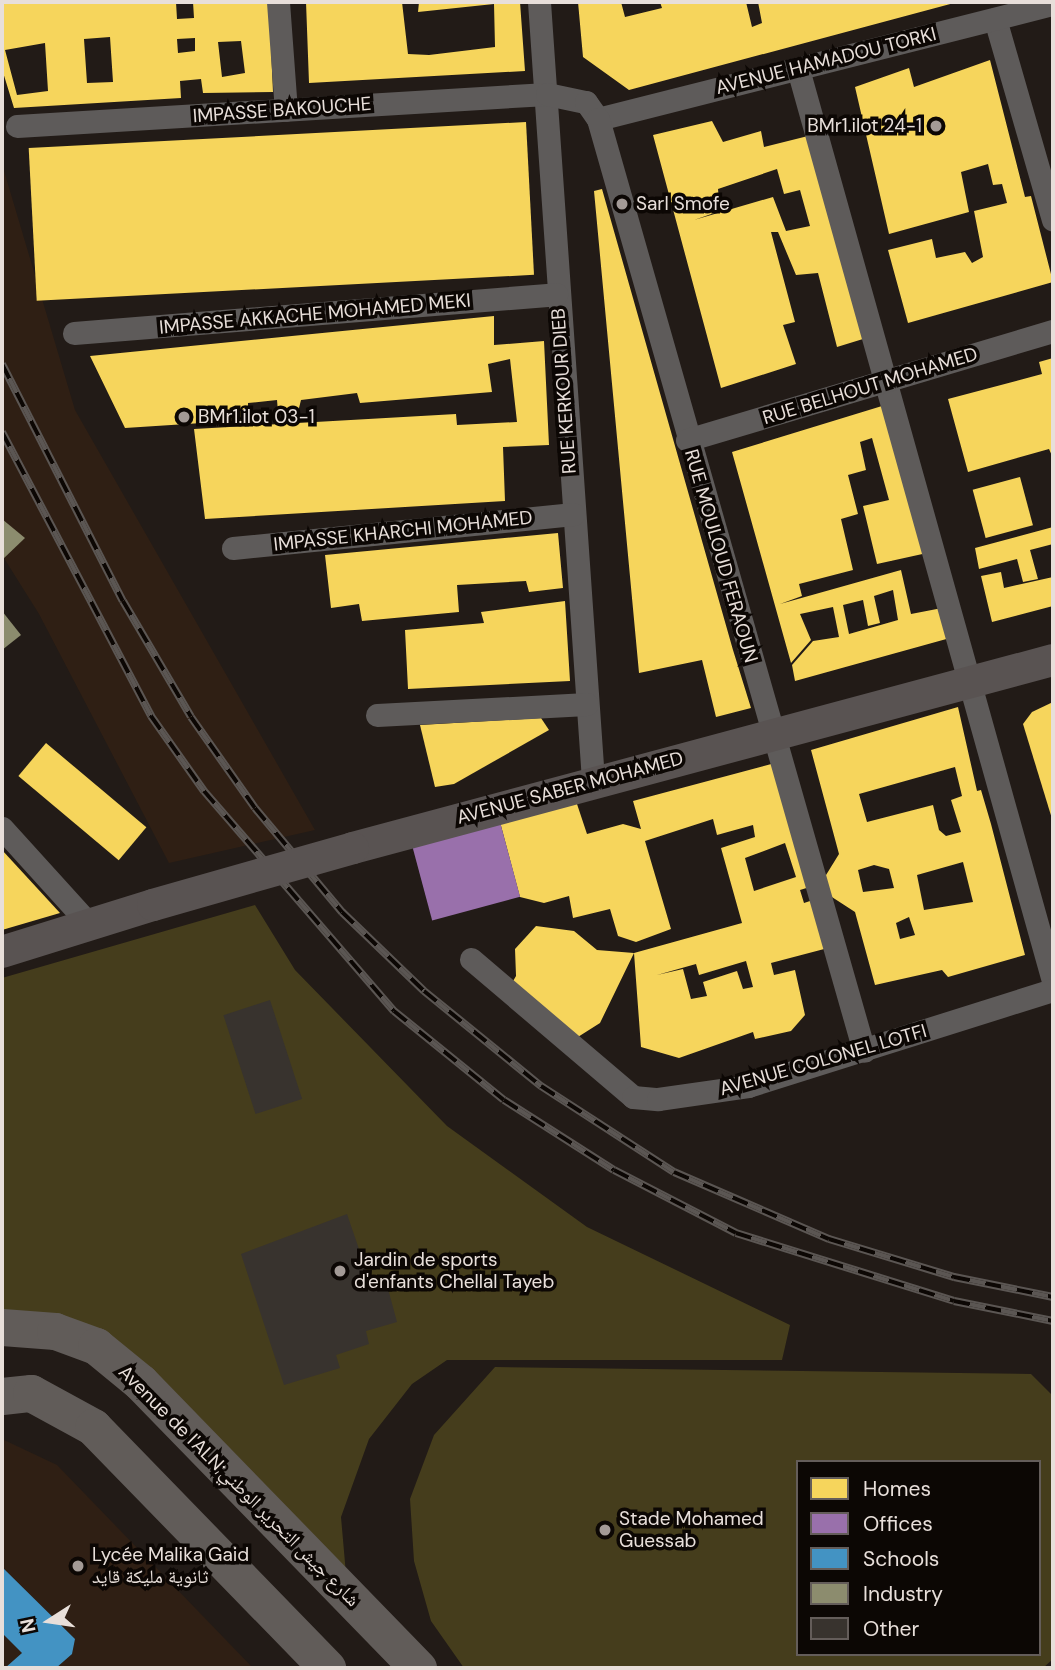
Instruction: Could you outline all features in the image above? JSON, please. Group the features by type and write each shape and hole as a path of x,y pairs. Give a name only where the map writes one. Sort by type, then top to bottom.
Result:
{"main road":[{"name":"Avenue de l'ALN;شارع جيش التحرير الوطني","path":"2,1327 55,1331 96,1346 140,1382 418,1668"},
{"path":"2,1396 31,1393 93,1427 327,1668"}],"street":[{"path":"278,2 286,110"},
{"name":"RUE KERKOUR DIEB","path":"539,2 547,94 556,294 593,780"},
{"name":"AVENUE HAMADOU TORKI","path":"598,119 1053,4"},
{"path":"995,19 1053,220"},
{"path":"798,69 972,681 1053,981"},
{"path":"547,94 586,102 598,119"},
{"name":"IMPASSE BAKOUCHE","path":"17,126 547,94"},
{"name":"RUE MOULOUD FERAOUN","path":"598,119 687,440 864,1051"},
{"name":"IMPASSE AKKACHE MOHAMED MEKI","path":"74,333 556,294"},
{"name":"RUE BELHOUT MOHAMED","path":"687,440 1053,331"},
{"name":"IMPASSE KHARCHI MOHAMED","path":"233,548 573,514"},
{"name":"AVENUE SABER MOHAMED","path":"2,952 153,905 593,780 1053,660"},
{"path":"377,715 587,704"},
{"path":"2,828 90,925"},
{"name":"AVENUE COLONEL LOTFI","path":"471,959 633,1097 680,1098 748,1086 1053,990"}],"shaded area":[{"path":"2,164 75,410 315,830 169,863 39,614 2,555"},
{"name":"Jardin de sports d'enfants Chellal Tayeb","path":"255,905 295,970 447,1126 587,1227 790,1325 782,1360 447,1360 412,1384 369,1439 341,1517 346,1574 122,1345 2,1315 2,978"},
{"name":"Stade Mohamed Guessab","path":"495,1367 1031,1374 1053,1396 1053,1659 1043,1668 464,1668 431,1621 414,1561 410,1499 434,1435"},
{"name":"Lycée Malika Gaid ثانوية مليكة قايد","path":"2,1439 57,1465 253,1668 2,1668"}],"building: Homes":[{"path":"2,2 176,2 177,19 194,18 193,2 269,2 273,92 203,93 201,79 180,81 181,98 14,108 2,69","holes":["110,37 113,82 87,83 84,39","195,38 195,51 178,53 177,39","241,41 245,73 222,77 218,42","45,43 48,91 17,95 5,50"]},
{"path":"306,2 402,2 408,54 429,55 495,47 494,4 418,12 419,2 520,2 525,71 309,83"},
{"path":"578,2 621,2 625,17 662,8 660,2 746,2 752,27 762,23 758,2 954,3 629,90 583,57"},
{"name":"BMr1.ilot 24-1","path":"990,60 1025,197 1031,196 1053,282 908,323 888,250 932,239 936,258 965,252 972,263 983,257 974,211 1007,203 1002,184 993,185 988,164 961,172 969,212 889,234 855,87 909,68 914,87"},
{"path":"712,121 723,142 761,131 764,147 808,136 863,339 837,347 818,273 796,275 778,232 771,232 795,322 783,325 796,364 721,388 653,135","holes":["777,169 784,194 800,190 810,226 786,231 773,197 694,220 720,211 718,189"]},
{"path":"526,122 534,275 37,301 29,148"},
{"path":"602,189 751,708 716,717 702,660 639,673 594,191"},
{"name":"BMr1.ilot 03-1","path":"494,316 494,345 544,341 549,445 503,447 505,501 205,519 194,429 456,414 457,425 517,422 510,359 488,364 492,392 360,403 357,393 301,400 298,412 278,412 277,400 248,403 248,420 125,428 90,356"},
{"path":"1053,358 1053,458 1049,449 968,472 948,399 1042,374 1039,362"},
{"path":"882,406 927,553 877,564 863,506 889,500 872,438 860,442 866,470 848,475 858,514 841,519 853,570 799,584 802,596 780,604 901,570 911,614 942,608 950,638 795,681 792,665 813,641 839,637 833,607 800,614 811,640 791,663 732,452","holes":["893,590 898,620 849,634 843,605 863,600 868,626 880,623 874,596"]},
{"path":"1020,477 1033,525 986,538 973,490"},
{"path":"1053,527 1053,544 1030,550 1038,579 1023,582 1017,559 979,569 975,548"},
{"path":"558,533 563,588 529,592 526,581 457,585 459,612 362,621 359,604 331,608 325,555"},
{"path":"1001,572 1004,588 1053,577 1053,606 992,622 981,576"},
{"path":"565,601 570,681 408,689 405,630 484,623 481,612"},
{"path":"1053,702 1053,822 1023,724 1032,712"},
{"path":"958,707 977,791 981,790 991,824 1025,955 948,977 942,970 875,985 855,912 818,888 839,854 811,750","holes":["955,767 962,796 951,800 961,832 946,836 939,830 933,805 867,822 859,794","963,862 973,902 924,910 917,875","874,865 889,869 894,888 863,892 858,870","909,917 915,935 900,939 896,923"]},
{"path":"541,718 549,730 454,784 435,787 420,725"},
{"path":"46,743 146,827 119,860 18,776"},
{"path":"775,763 813,886 800,890 804,903 813,900 828,948 771,963 774,975 795,970 805,1015 791,1031 755,1039 753,1032 679,1058 641,1047 634,953 742,923 721,848 755,837 753,825 717,835 713,819 645,841 671,929 636,942 618,936 610,909 573,918 569,896 544,903 520,897 496,807 571,786 587,834 623,824 641,829 633,801","holes":["785,843 796,877 754,891 745,858","746,961 753,987 743,989 737,971 703,982 707,996 691,999 683,969 657,975 696,964 699,975"]},
{"path":"2,850 60,913 2,930"},
{"path":"536,926 574,931 597,950 634,953 600,1023 570,1042 509,988 516,976 515,949"}],"building: Offices":[{"path":"496,807 520,897 432,920 408,831"}],"building: Schools":[{"path":"2,1567 75,1639 72,1654 56,1668 5,1668 22,1653 2,1633"}],"building: Industry":[{"path":"2,519 25,538 2,560"},
{"path":"2,611 21,635 2,650"}],"building: Other":[{"path":"270,1000 302,1099 256,1114 223,1015"},
{"path":"347,1214 372,1287 387,1285 397,1322 366,1331 369,1344 336,1355 340,1368 284,1385 241,1254"}],"railway":[{"path":"2,364 123,601 191,717 255,808 342,912 424,991 541,1086 674,1172 829,1239 954,1277 1053,1297"},
{"path":"2,432 151,716 204,791 394,1011 504,1100 614,1170 736,1233 954,1301 1053,1321"}],"place":[{"name":"BMr1.ilot 24-1","path":"936,126"},
{"name":"Sarl Smofe","path":"622,204"},
{"name":"BMr1.ilot 03-1","path":"184,417"},
{"name":"Jardin de sports d'enfants Chellal Tayeb","path":"340,1271"},
{"name":"Stade Mohamed Guessab","path":"605,1530"},
{"name":"Lycée Malika Gaid ثانوية مليكة قايد","path":"78,1566"}]}
